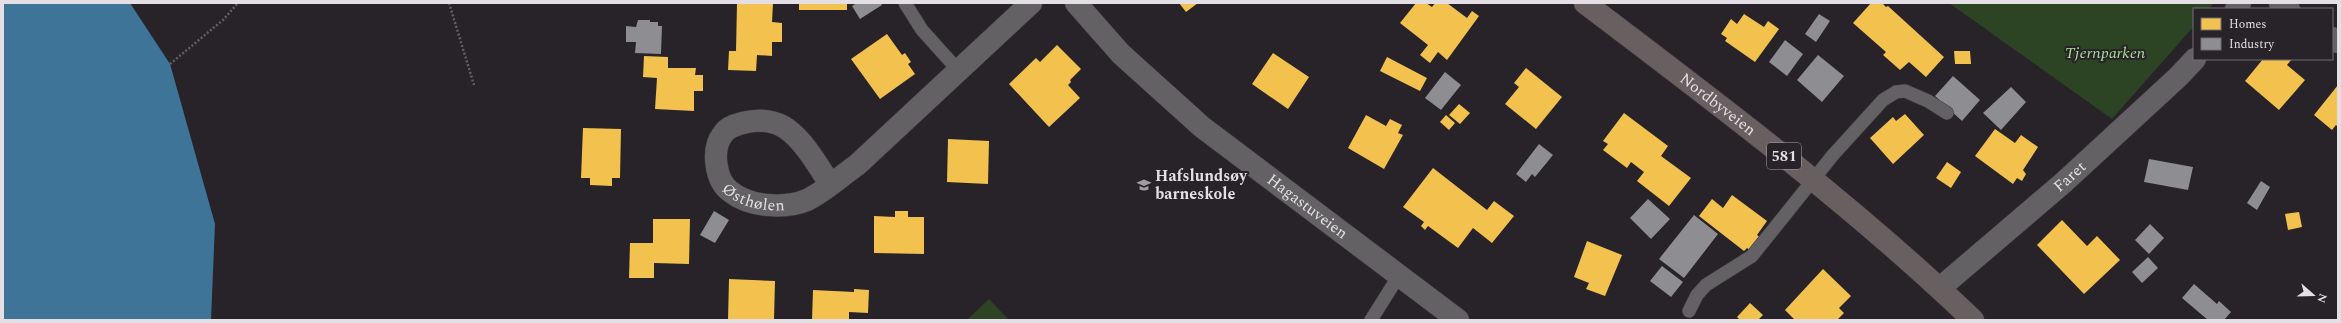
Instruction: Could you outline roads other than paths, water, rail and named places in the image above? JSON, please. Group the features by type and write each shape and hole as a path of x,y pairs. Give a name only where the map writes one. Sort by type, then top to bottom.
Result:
{"main road":[{"name":"Nordbyveien","path":"1585,3 1754,130 1940,288 1974,320"}],"street":[{"name":"Østhølen","path":"830,184 806,149 788,129 774,122 752,121 735,124 723,134 717,150 717,167 722,182 731,192 766,205 785,205 807,200 830,184 857,165 1031,3"},
{"name":"Hagastuveien","path":"1084,6 1121,54 1202,127 1398,277 1458,320"},
{"name":"Faret","path":"1940,288 2063,183 2178,77 2194,60"}],"lane":[{"path":"905,3 922,30 958,70"},
{"path":"1689,311 1697,295 1706,285 1752,256 1868,114 1883,100 1896,92 1905,91 1915,94 1947,113"},
{"path":"1371,320 1398,277"}],"water":[{"path":"3,3 130,3 170,64 215,224 211,320 3,320"}],"place":[{"name":"Hafslundsøy barneskole","path":"1144,185"}],"park label":[{"name":"Tjernparken","path":"2105,53"}]}
